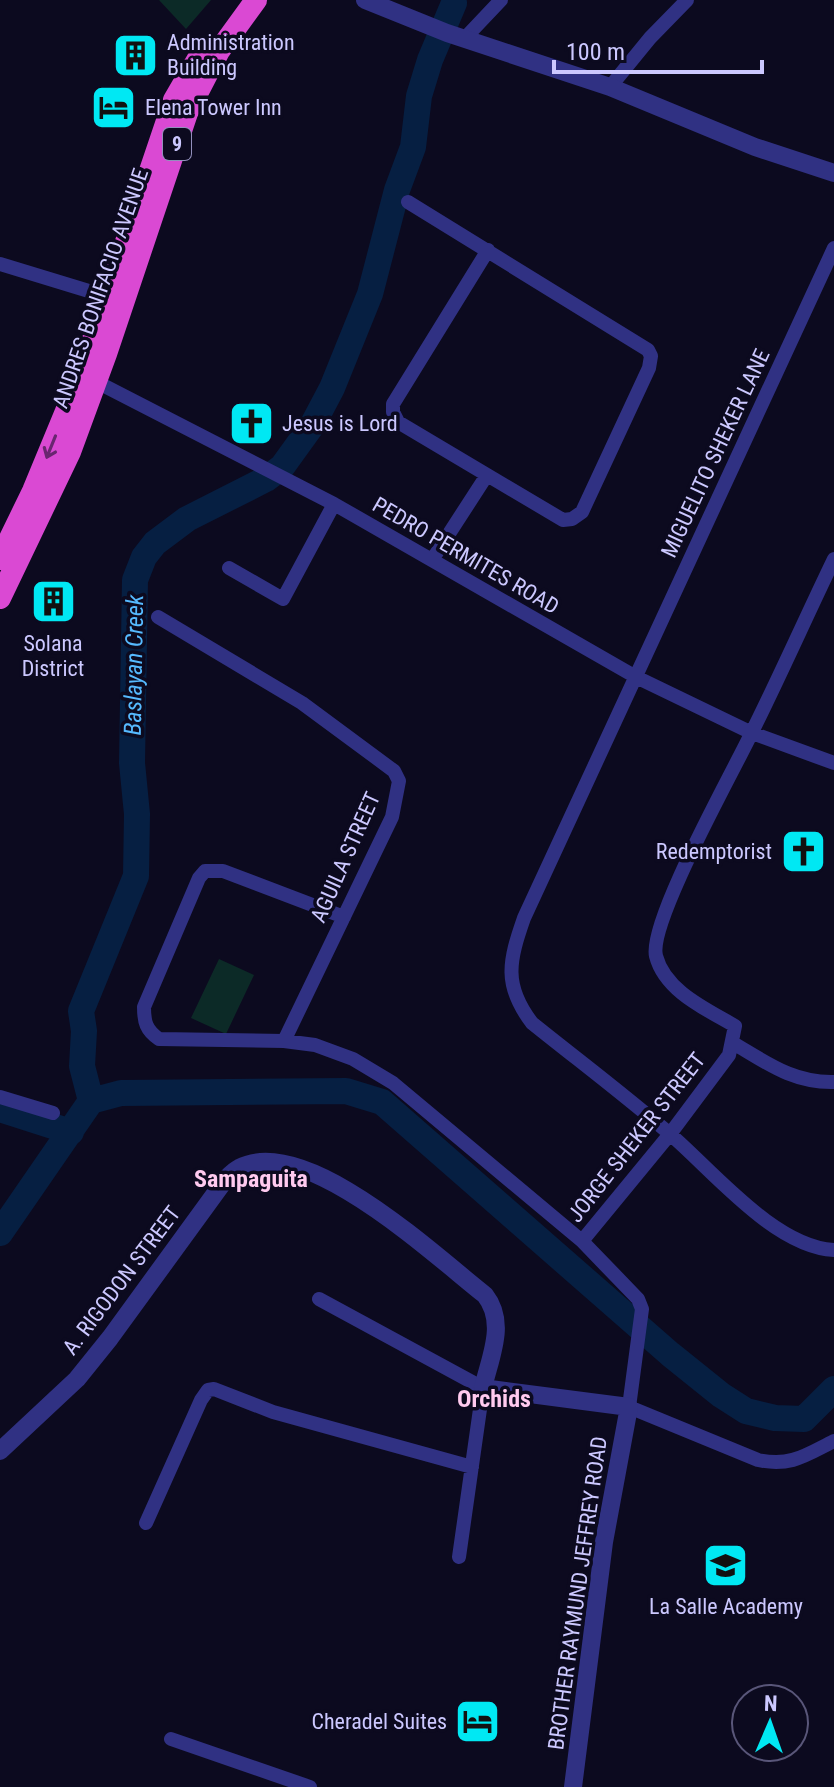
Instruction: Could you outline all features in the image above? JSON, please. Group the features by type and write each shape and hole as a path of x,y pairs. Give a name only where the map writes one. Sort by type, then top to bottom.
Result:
{"highway":[{"name":"ANDRES BONIFACIO AVENUE","path":"0,598 53,492 174,100 207,44 239,0"},
{"name":"ANDRES BONIFACIO AVENUE","path":"115,299 196,91 219,51 256,0"},
{"name":"ANDRES BONIFACIO AVENUE","path":"0,559 88,378"}],"street":[{"path":"365,0 447,33 610,87 755,147 834,173"},
{"path":"447,33 501,0"},
{"path":"610,87 650,38 687,0"},
{"path":"408,202 488,250 648,350 651,356 643,383 582,512 576,518 563,520 398,422 393,412 393,404 488,250"},
{"name":"MIGUELITO SHEKER LANE","path":"834,248 524,918 511,954 510,980 519,1006 532,1023 670,1134 764,1218 795,1239 818,1249 834,1250"},
{"path":"0,264 115,299"},
{"name":"PEDRO PERMITES ROAD","path":"88,378 334,504 636,677 752,733 834,763"},
{"path":"432,560 487,475"},
{"path":"229,568 283,599 334,504"},
{"name":"JORGE SHEKER STREET","path":"629,1407 642,1321 638,1299 582,1241 670,1134 729,1055 735,1026 674,986 661,970 655,952 657,932 834,559"},
{"name":"AGUILA STREET","path":"158,617 302,703 394,771 399,781 392,817 284,1041"},
{"path":"344,917 223,871 205,871 199,878 144,1007 149,1032 159,1039 284,1041 315,1045 353,1059 393,1083 582,1241"},
{"path":"733,1043 791,1076 811,1083 834,1082"},
{"path":"0,1097 53,1113"},
{"name":"A. RIGODON STREET","path":"0,1451 77,1379 225,1180 237,1169 252,1163 280,1164 318,1174 351,1192 485,1295 497,1318 483,1388"},
{"path":"319,1299 483,1388 629,1407 758,1460 776,1464 791,1462 834,1441"},
{"path":"459,1557 483,1388"},
{"path":"146,1523 208,1390 214,1389 273,1412 472,1467"},
{"name":"BROTHER RAYMUND JEFFREY ROAD","path":"573,1787 604,1542 629,1407"},
{"path":"171,1739 310,1787"}],"green space":[{"path":"159,0 211,0 186,29"},
{"path":"219,959 254,975 226,1034 191,1018"}],"waterway":[{"name":"Baslayan Creek","path":"91,1101 82,1066 84,1031 81,1011 136,876 137,814 132,763 135,580 144,557 155,543 187,519 266,479 282,467 313,424 332,388 370,294 397,190 413,147 419,96 454,3"},
{"path":"0,1233 91,1101 121,1093 346,1091 382,1102 670,1354 746,1411 775,1418 804,1419 834,1389"},
{"path":"0,1109 71,1132"}],"place":[{"name":"Administration Building","path":"136,55"},
{"name":"Elena Tower Inn","path":"114,107"},
{"name":"Jesus is Lord","path":"251,423"},
{"name":"Solana District","path":"53,602"},
{"name":"Redemptorist","path":"803,851"},
{"name":"La Salle Academy","path":"726,1565"},
{"name":"Cheradel Suites","path":"478,1721"}],"district":[{"name":"Sampaguita","path":"251,1179"},
{"name":"Orchids","path":"494,1399"}]}
